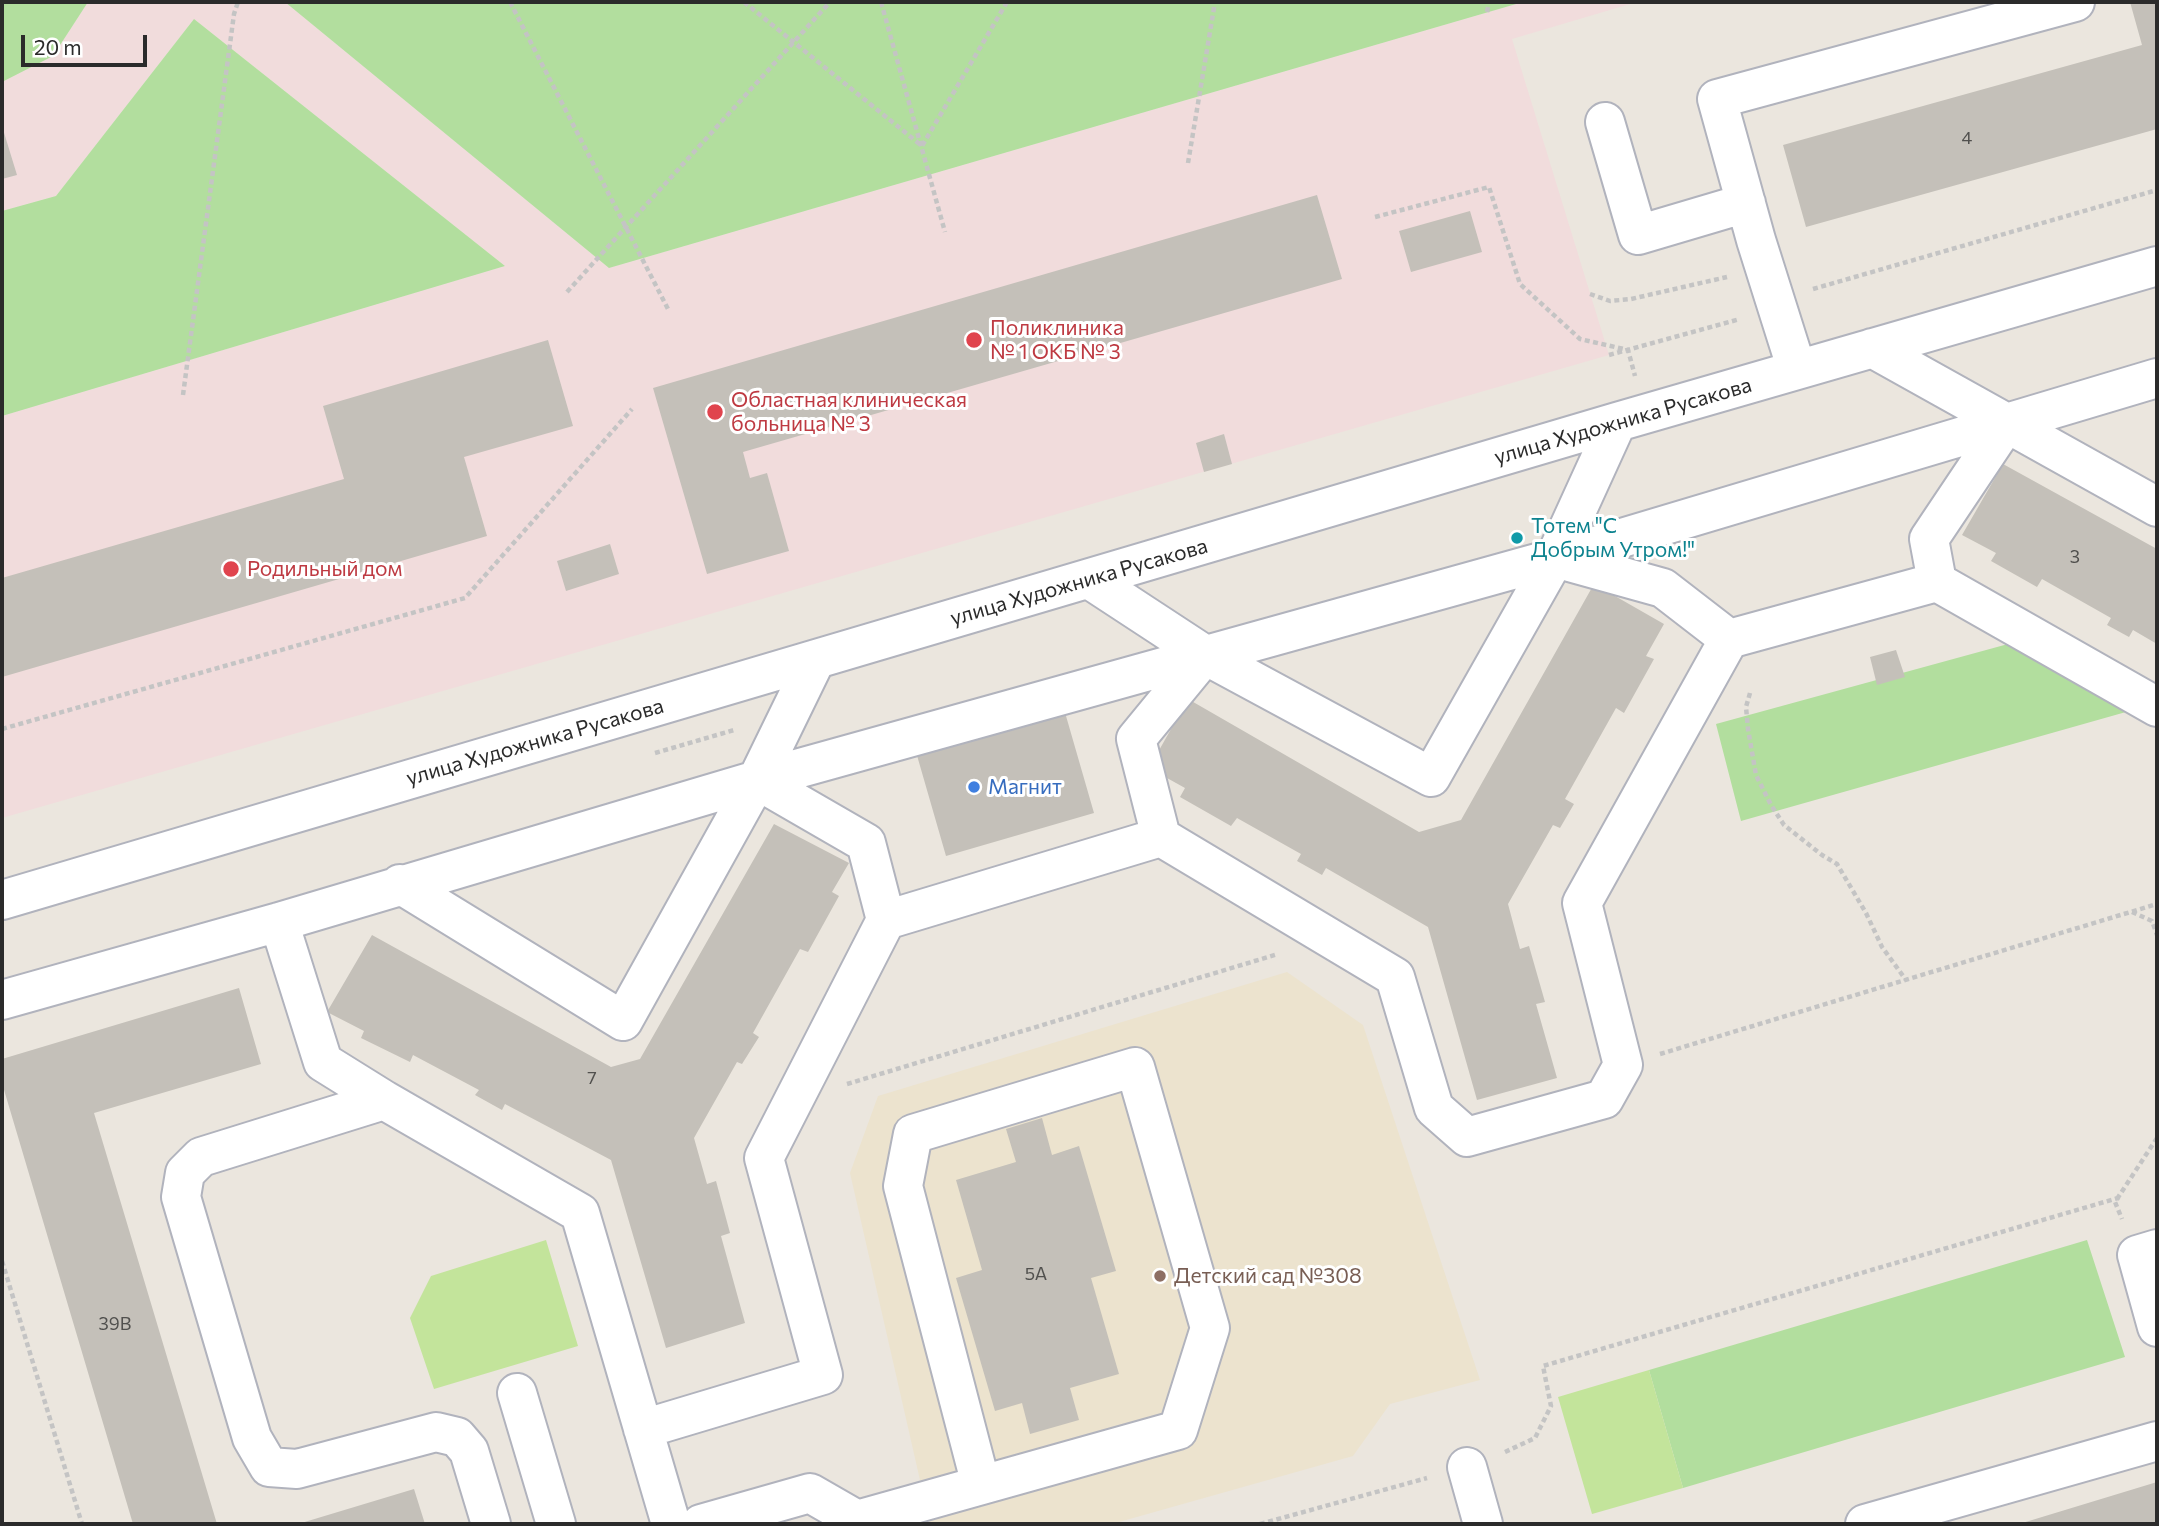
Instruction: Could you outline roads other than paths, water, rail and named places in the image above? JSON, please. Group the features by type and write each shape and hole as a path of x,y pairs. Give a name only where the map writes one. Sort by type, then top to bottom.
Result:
{"street":[{"path":"1797,370 1717,99 2076,2"},
{"path":"1605,122 1638,235 1746,203"},
{"name":"улица Художника Русакова","path":"2,900 1630,418 2157,266"},
{"path":"1872,348 2157,508"},
{"path":"2,1000 279,922 757,780 1555,558 2157,378"},
{"path":"1089,579 1205,655 1431,777 1555,558 1630,418"},
{"path":"1937,582 1928,539 2006,424"},
{"path":"1555,558 1663,588 1729,639"},
{"path":"1205,655 1136,739 1161,837 1395,977 1434,1108 1467,1137 1604,1099 1623,1065 1582,903 1729,639 1937,582 2157,707"},
{"path":"400,884 623,1021 757,780 816,659"},
{"path":"643,1429 823,1375 764,1158 886,920 866,843 757,780"},
{"path":"886,920 1161,837"},
{"path":"279,922 323,1062 580,1213 671,1524"},
{"path":"701,1524 810,1493 857,1522 1178,1430 1210,1328 1135,1067 913,1134 903,1186 981,1485"},
{"path":"384,1100 201,1157 185,1173 181,1197 252,1438 269,1467 297,1469 436,1432 457,1437 469,1451 491,1524"},
{"path":"2147,1252 2157,1327"},
{"path":"517,1393 556,1524"},
{"path":"1865,1524 2157,1441"},
{"path":"1467,1468 1483,1524"}],"place":[{"name":"Поликлиника № 1 ОКБ № 3","path":"974,340"},
{"name":"Областная клиническая больница № 3","path":"715,412"},
{"name":"Тотем \"С Добрым Утром!\"","path":"1517,538"},
{"name":"Родильный дом","path":"231,569"},
{"name":"Магнит","path":"974,787"},
{"name":"Детский сад №308","path":"1160,1276"}]}
